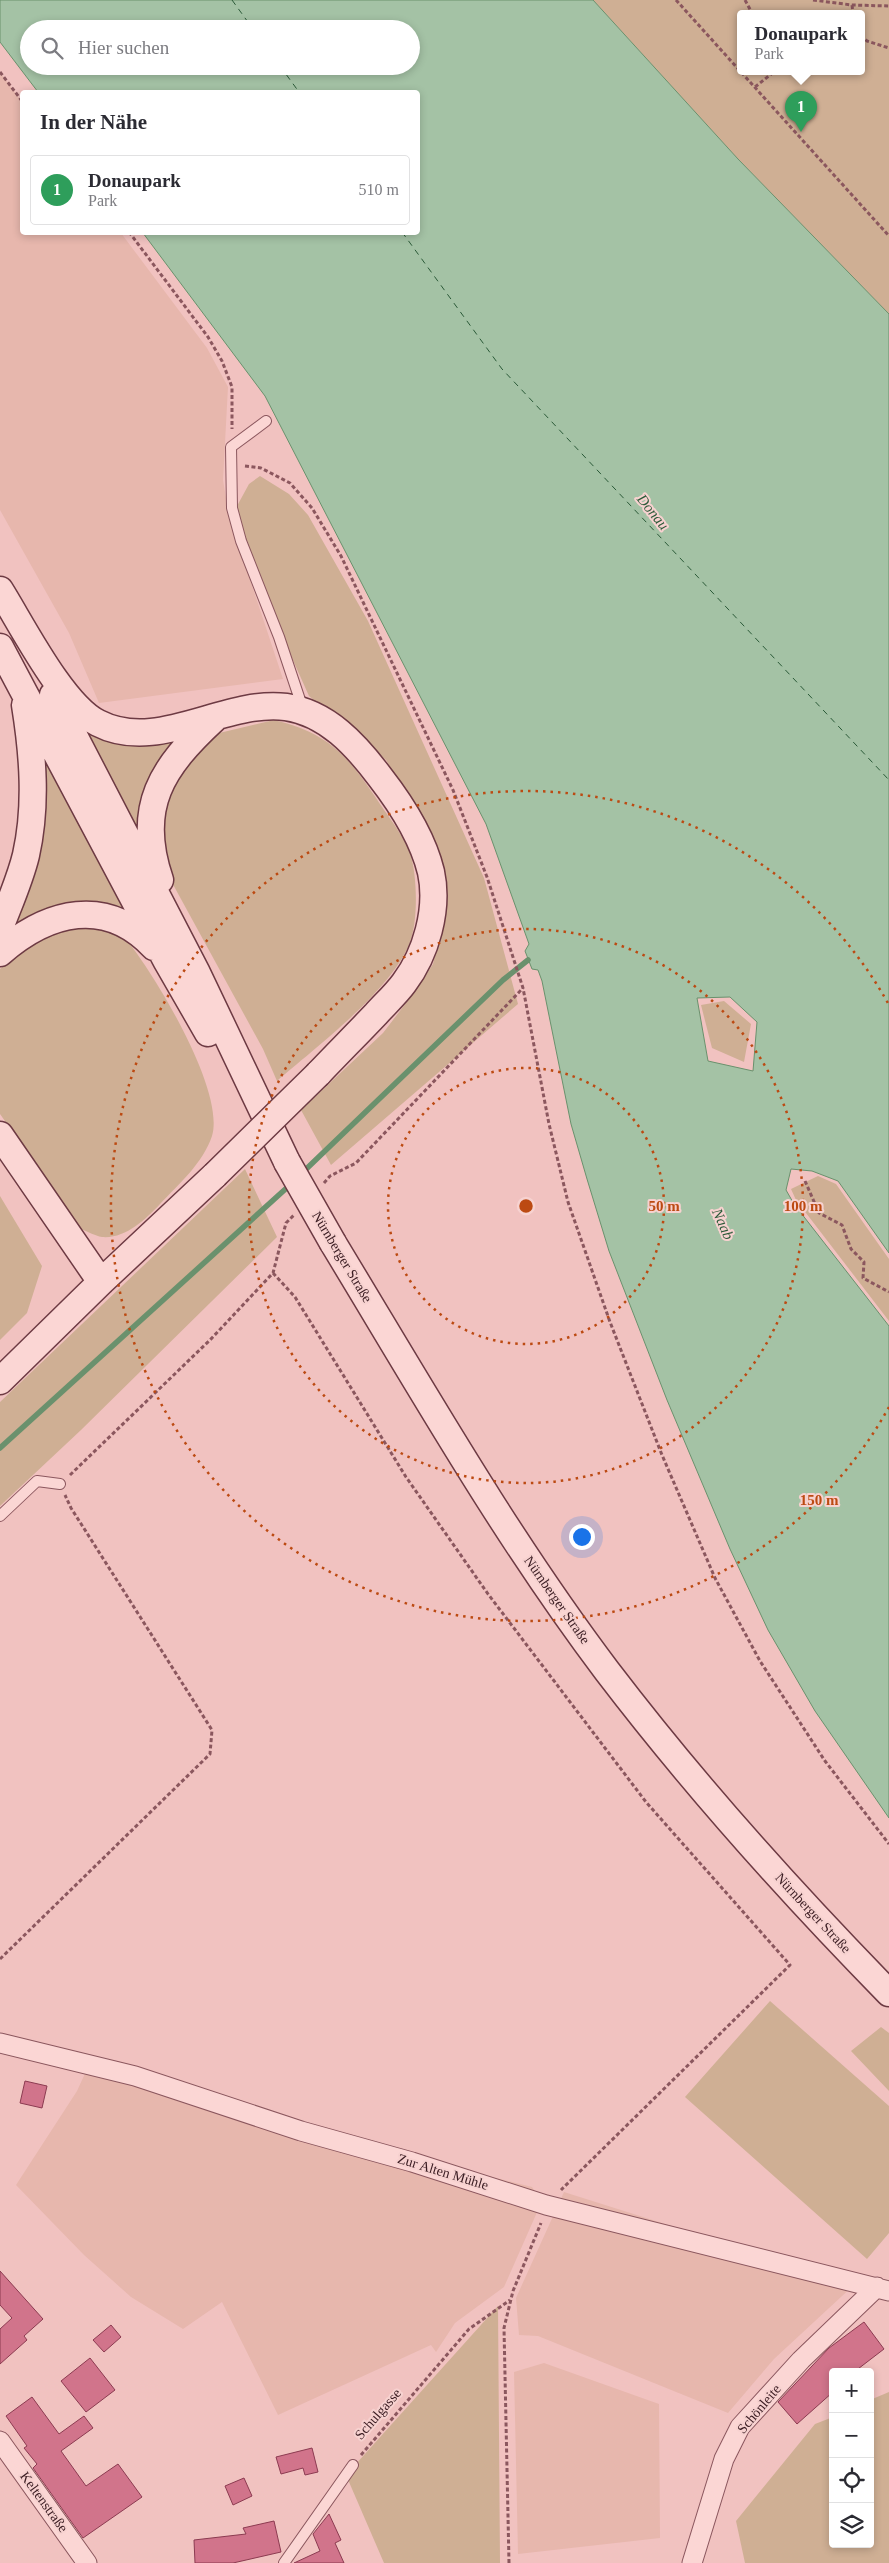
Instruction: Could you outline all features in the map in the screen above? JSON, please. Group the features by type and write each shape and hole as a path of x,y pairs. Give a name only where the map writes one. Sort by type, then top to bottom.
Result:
{"main road":[{"path":"0,591 63,691 80,712 98,723 115,730 134,732 214,719 237,710 258,707 282,707 304,710 334,727 360,750 388,787 421,844 431,873 433,908 426,941 416,965 404,984 318,1074 0,1381"},
{"path":"0,591 197,973 287,1162"},
{"path":"0,647 166,960 235,1080 287,1162"},
{"path":"0,928 19,880 30,837 32,770 21,685"},
{"path":"197,973 155,867 150,828 153,806 160,780 188,742 214,719"},
{"path":"0,953 42,925 63,916 89,914 109,917 128,925 144,936 166,960"},
{"path":"0,1135 101,1282"},
{"name":"Nürnberger Straße","path":"287,1162 333,1243 464,1460 525,1555 607,1670 683,1766 791,1891 889,1993"}],"street":[{"name":"Zur Alten Mühle","path":"0,2043 135,2076 301,2131 412,2162 546,2204 883,2289"},
{"name":"Schönleite","path":"692,2563 724,2460 740,2427 795,2367 883,2289"},
{"name":"Keltenstraße","path":"0,2441 87,2563"}],"lane":[{"path":"266,421 231,447 232,508 241,541 279,637 304,710"},
{"path":"0,1516 37,1481 60,1484"},
{"path":"284,2563 353,2465"}],"path":[{"path":"676,0 737,67"},
{"path":"812,0 852,5 889,6"},
{"path":"852,5 852,10"},
{"path":"865,39 889,48"},
{"path":"0,72 20,98"},
{"path":"744,75 889,236"},
{"path":"755,87 770,75"},
{"path":"131,235 208,337 222,360 232,387 231,447"},
{"path":"231,464 261,468 290,483 312,508 336,548 454,790 471,833 523,988 549,1124 568,1202 610,1322 662,1455 715,1578 760,1661 825,1761 889,1844"},
{"path":"318,1190 330,1176 356,1163 523,988"},
{"path":"805,1181 819,1213 842,1225 851,1250 864,1262 863,1278 889,1292"},
{"path":"0,1959 210,1754 212,1730 71,1508 60,1484 210,1340 273,1273 286,1223 299,1210"},
{"path":"273,1273 295,1297 406,1477 488,1594 646,1802 790,1965 546,2204 539,2233 511,2299 504,2328 509,2563"},
{"name":"Schulgasse","path":"353,2465 469,2329 511,2299"}],"shaded area":[{"path":"593,0 889,0 889,314 738,159"},
{"path":"0,72 20,99 20,235 122,235 207,348 228,387 223,480 229,516 283,679 99,703 69,633 0,510"},
{"path":"260,476 289,494 308,515 368,621 484,878 518,1004 331,1165 301,1110 383,1033 416,990 433,964 442,923 425,827 386,760 309,696 249,562 237,506 249,484"},
{"path":"274,720 293,725 323,739 335,748 357,771 409,849 413,865 416,898 415,920 411,939 402,958 389,977 353,1016 277,1081 263,1049 164,868 159,841 172,777 215,734"},
{"path":"85,728 184,732 143,813 136,836 82,731"},
{"path":"44,752 124,907 120,910 109,905 96,903 81,905 8,933"},
{"path":"60,925 118,929 132,946 165,997 197,1059 208,1089 213,1115 212,1136 203,1155 190,1173 141,1222 127,1232 110,1237 102,1237 81,1229 0,1114 0,969 22,949"},
{"path":"724,1001 751,1024 744,1062 712,1048 701,1005"},
{"path":"245,1169 277,1237 81,1430 0,1506 0,1402"},
{"path":"818,1176 836,1184 889,1259 889,1321 796,1200 791,1189"},
{"path":"0,1196 42,1266 27,1313 0,1340"},
{"path":"770,2001 889,2106 889,2233 867,2259 685,2097"},
{"path":"881,2027 889,2033 889,2091 851,2051"},
{"path":"88,2067 318,2133 532,2187 542,2201 504,2287 455,2323 436,2352 431,2345 278,2415 222,2302 183,2329 131,2297 84,2255 16,2185 77,2091"},
{"path":"564,2192 855,2284 774,2359 728,2413 538,2336 519,2335 516,2298"},
{"path":"498,2306 500,2563 384,2563 346,2475"},
{"path":"544,2363 659,2404 660,2538 518,2554 514,2372"},
{"path":"889,2392 889,2563 745,2563 736,2521 815,2424 829,2419 829,2548 874,2548 874,2398"}],"water":[{"path":"0,0 593,0 738,159 889,314 889,1253 838,1181 812,1171 791,1169 786,1190 794,1204 889,1326 889,1818 815,1711 768,1630 730,1549 667,1400 609,1251 571,1124 542,981 538,970 532,969 525,951 529,944 486,824 265,396 144,235 420,235 420,90 36,90 25,75 420,75 420,20 20,20 20,68 0,42","holes":["730,997 757,1022 753,1071 708,1061 697,998"]}],"building":[{"path":"25,2081 47,2086 42,2108 20,2103"},
{"path":"0,2271 43,2319 24,2336 27,2340 0,2364 0,2329 12,2318 0,2305"},
{"path":"864,2322 884,2349 859,2368 829,2368 829,2396 797,2424 778,2402 829,2348"},
{"path":"111,2325 121,2337 104,2352 93,2340"},
{"path":"90,2358 115,2390 86,2412 61,2381"},
{"path":"32,2397 59,2434 84,2416 93,2428 61,2451 86,2486 118,2464 142,2497 83,2538 33,2468 37,2464 24,2448 27,2446 6,2416"},
{"path":"312,2448 318,2472 305,2475 303,2468 281,2474 276,2457"},
{"path":"244,2478 252,2496 233,2505 225,2486"},
{"path":"329,2514 341,2540 335,2543 344,2563 294,2563 320,2551 313,2534"},
{"path":"274,2521 281,2552 233,2563 195,2563 194,2540 246,2534 243,2528"}],"waterway":[{"path":"301,1174 503,980 528,960"},
{"path":"0,1448 291,1184"}],"ferry route":[{"path":"232,0 246,20"},
{"path":"287,75 298,90"},
{"path":"404,235 502,369 889,780"}],"place":[{"name":"Donaupark","path":"801,132"}],"water label":[{"name":"Donau","path":"653,512"},
{"name":"Naab","path":"723,1224"}]}
